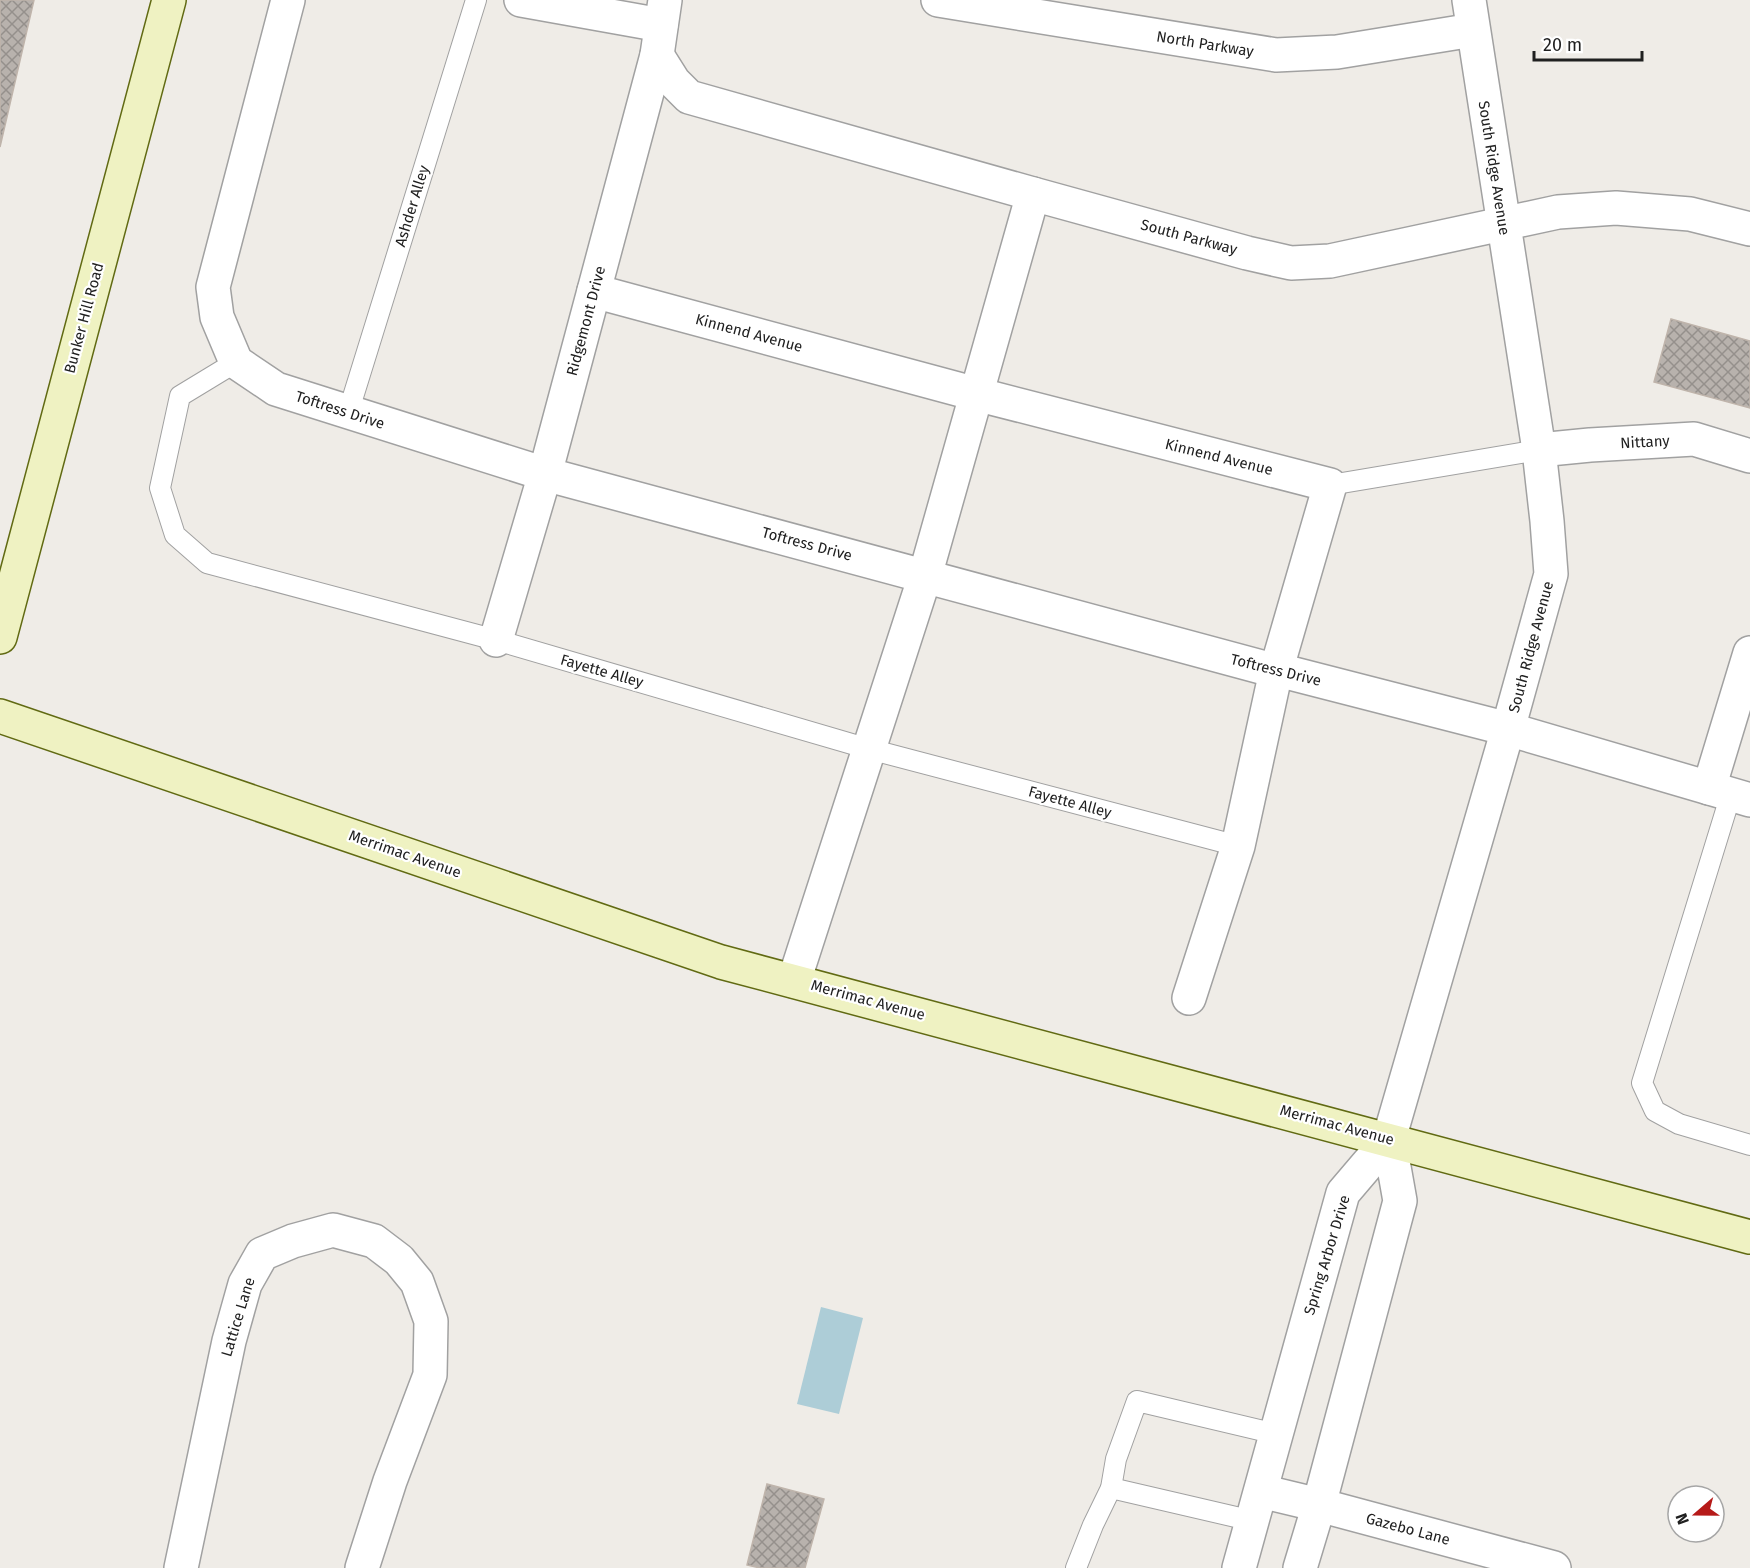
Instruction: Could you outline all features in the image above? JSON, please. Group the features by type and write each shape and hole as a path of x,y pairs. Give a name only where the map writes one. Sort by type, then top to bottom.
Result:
{"street":[{"name":"Bunker Hill Road","path":"0,637 169,0"},
{"path":"236,362 217,317 213,286 288,0"},
{"path":"521,0 661,27"},
{"name":"North Parkway","path":"938,0 1276,56 1337,52 1471,15"},
{"name":"South Ridge Avenue","path":"1389,1139 1551,574 1539,450 1471,15"},
{"name":"South Parkway","path":"661,27 674,82 689,97 1235,250 1291,263 1330,261 1558,212 1616,207 1690,214 1750,229"},
{"name":"Ridgemont Drive","path":"496,640 545,474 661,27"},
{"path":"794,981 925,576 1033,194"},
{"name":"Kinnend Avenue","path":"594,291 976,394 1330,485"},
{"name":"Toftress Drive","path":"236,362 276,389 545,474 1276,671 1508,729 1730,794"},
{"name":"Nittany","path":"1539,450 1694,439 1750,456"},
{"path":"1189,998 1238,846 1276,671 1330,485"},
{"path":"1730,794 1750,653"},
{"name":"Merrimac Avenue","path":"0,716 722,962 1750,1237"},
{"path":"1300,1568 1400,1201 1389,1139"},
{"name":"Spring Arbor Drive","path":"1239,1568 1343,1193 1389,1139"},
{"name":"Lattice Lane","path":"181,1568 229,1341 245,1284 262,1254 293,1241 333,1230 374,1241 399,1260 417,1282 431,1321 430,1375 390,1481 362,1568"},
{"name":"Gazebo Lane","path":"1257,1506 1318,1504 1554,1568"}],"lane":[{"name":"Ashder Alley","path":"348,413 476,0"},
{"name":"Fayette Alley","path":"236,362 180,396 160,488 175,534 207,563 496,640 869,749 1238,846"},
{"path":"1330,485 1539,450"},
{"path":"1730,794 1642,1083 1655,1111 1678,1124 1750,1145"},
{"path":"1076,1568 1111,1488 1116,1459 1137,1401 1276,1434"},
{"path":"1111,1488 1257,1506"}],"water":[{"path":"821,1307 863,1318 839,1414 797,1404"}],"building":[{"path":"0,0 34,0 0,147"},
{"path":"1671,319 1750,341 1750,408 1654,382"},
{"path":"767,1484 824,1499 805,1568 760,1568 747,1565"}]}
